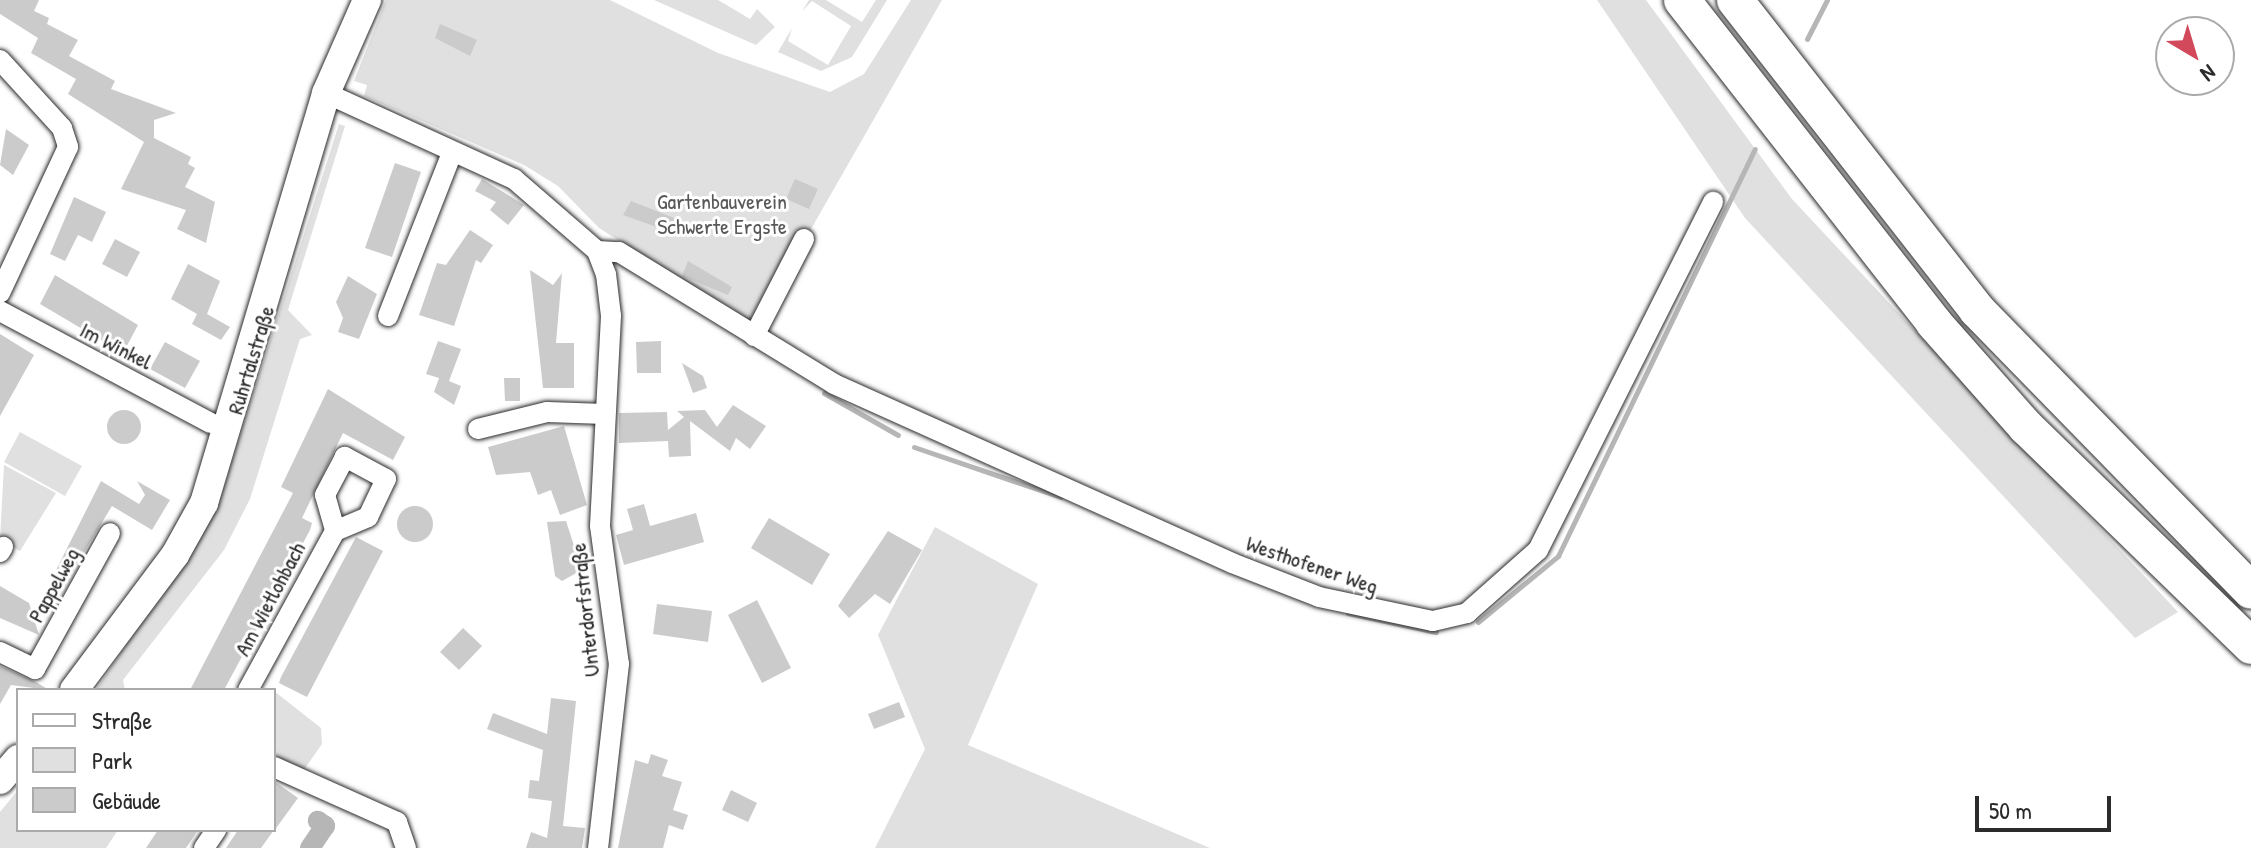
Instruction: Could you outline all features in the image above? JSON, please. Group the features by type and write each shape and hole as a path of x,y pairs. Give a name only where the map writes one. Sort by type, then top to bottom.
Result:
{"highway":[{"path":"1682,0 1934,323 2193,592 2251,646"},
{"path":"1735,0 1977,310 2251,591"}],"main road":[{"name":"Ruhrtalstraße","path":"75,688 175,555 204,503 326,93 367,0"},
{"path":"0,780 16,761"}],"street":[{"path":"0,60 62,128 68,147 0,293"},
{"path":"326,93 514,179 597,251"},
{"path":"388,316 452,153"},
{"name":"Westhofener Weg","path":"597,251 619,252 754,336 919,425 1232,563 1392,618 1451,619 1504,585 1538,550 1713,202"},
{"path":"754,336 804,239"},
{"name":"Unterdorfstraße","path":"597,251 611,316 600,526 619,664 598,848"},
{"name":"Im Winkel","path":"0,311 211,423"},
{"path":"478,429 547,412 605,414"},
{"name":"Am Wietlohbach","path":"249,688 335,531"},
{"name":"Pappelweg","path":"0,652 35,669 110,533"},
{"path":"276,768 337,792 397,822 406,848"}],"green space":[{"name":"Gartenbauverein Schwerte Ergste","path":"386,0 610,0 718,53 830,92 864,74 911,0 942,0 759,320 750,324 599,228 558,186 524,165 364,96 367,85 354,81"},
{"path":"654,0 718,0 750,19 757,9 775,27 756,45"},
{"path":"809,0 826,0 862,22 876,0 887,0 852,57 821,71 778,52 792,28 788,41 828,65 851,26 812,1 802,11"},
{"path":"1597,0 1646,0 1792,199 2178,612 2135,638 1745,218"},
{"path":"339,124 345,126 288,310 312,335 300,339 250,499 224,550 123,680 125,688 97,688 216,511"},
{"path":"20,432 82,466 65,496 4,462"},
{"path":"4,465 56,493 20,551 0,540"},
{"path":"935,527 1038,584 968,745 1210,848 875,848 925,749 878,635"},
{"path":"276,693 321,728 322,744 303,771 276,756"},
{"path":"16,792 16,832 117,832 106,848 0,848 0,812"}],"building":[{"path":"0,0 39,0 34,11 49,18 47,24 78,40 69,56 115,81 111,89 176,113 154,120 154,138 191,157 188,164 195,168 185,187 215,202 206,243 177,229 186,210 121,189 144,142 68,94 76,79 31,53 38,38 0,14"},
{"path":"440,24 477,40 470,56 435,38"},
{"path":"6,129 29,145 13,175 0,165"},
{"path":"395,163 421,172 392,257 365,248"},
{"path":"482,179 524,205 508,225 490,210 496,202 475,191"},
{"path":"795,179 818,189 809,209 786,199"},
{"path":"74,197 106,212 92,242 78,235 65,261 50,254"},
{"path":"631,201 687,223 682,236 623,215"},
{"path":"470,230 493,245 481,263 476,260 454,326 419,315 437,263 446,265"},
{"path":"115,239 140,252 127,277 102,264"},
{"path":"688,261 732,287 728,295 682,276"},
{"path":"188,264 220,281 207,314 230,327 221,340 192,324 197,314 171,299"},
{"path":"530,270 553,285 562,273 556,343 574,343 574,388 543,388"},
{"path":"55,275 138,325 123,353 40,304"},
{"path":"348,276 377,294 359,339 338,332 343,318 336,302"},
{"path":"0,334 34,355 0,416"},
{"path":"438,341 461,349 449,381 461,386 454,405 434,392 439,378 426,374"},
{"path":"661,341 661,373 637,373 636,342"},
{"path":"165,342 200,361 185,388 150,369"},
{"path":"682,363 703,376 707,388 693,393"},
{"path":"504,378 520,378 520,401 505,401"},
{"path":"328,389 405,437 393,460 343,433 302,518 312,523 310,530 225,688 191,688 293,493 281,487"},
{"path":"733,405 766,426 750,449 736,438 730,451 690,421 691,456 669,457 668,441 619,443 619,413 667,412 668,430 684,417 677,411 705,410 717,427"},
{"path":"124,410 136,415 141,427 136,439 124,444 112,439 107,427 112,415"},
{"path":"564,426 587,505 560,515 551,490 538,495 530,472 496,475 488,447"},
{"path":"101,481 139,504 145,495 137,481 170,500 152,530 112,506 69,577 56,570"},
{"path":"644,504 650,526 696,513 704,542 624,565 616,535 633,530 627,509"},
{"path":"415,506 427,512 433,524 427,536 415,542 403,536 397,524 403,512"},
{"path":"769,518 830,554 812,585 751,548"},
{"path":"566,521 582,570 562,581 555,576 547,522"},
{"path":"888,531 922,550 890,604 875,594 849,618 838,606"},
{"path":"356,537 383,551 307,697 279,683"},
{"path":"0,586 29,603 39,635 0,618"},
{"path":"757,600 791,668 762,683 728,615"},
{"path":"657,604 712,611 708,642 653,634"},
{"path":"463,628 482,646 459,670 440,652"},
{"path":"0,666 46,688 11,685 0,704"},
{"path":"551,698 576,701 563,826 585,828 582,848 526,848 531,832 547,838 552,801 528,798 530,780 539,781 543,750 487,729 493,713 547,734"},
{"path":"899,702 905,717 874,729 868,714"},
{"path":"651,754 668,760 662,776 682,782 673,810 688,815 683,830 669,825 663,848 618,848 635,760 648,764"},
{"path":"276,782 298,798 276,828"},
{"path":"731,790 757,803 748,822 722,810"},
{"path":"157,832 197,832 186,848 146,848"},
{"path":"237,832 273,832 261,848 226,848"}],"waterway":[{"path":"1807,39 1827,0"},
{"path":"1478,622 1558,556 1755,149"},
{"path":"824,393 898,435"},
{"path":"914,447 1061,497"},
{"path":"1348,613 1436,632"},
{"path":"310,848 325,826 318,821"}]}
